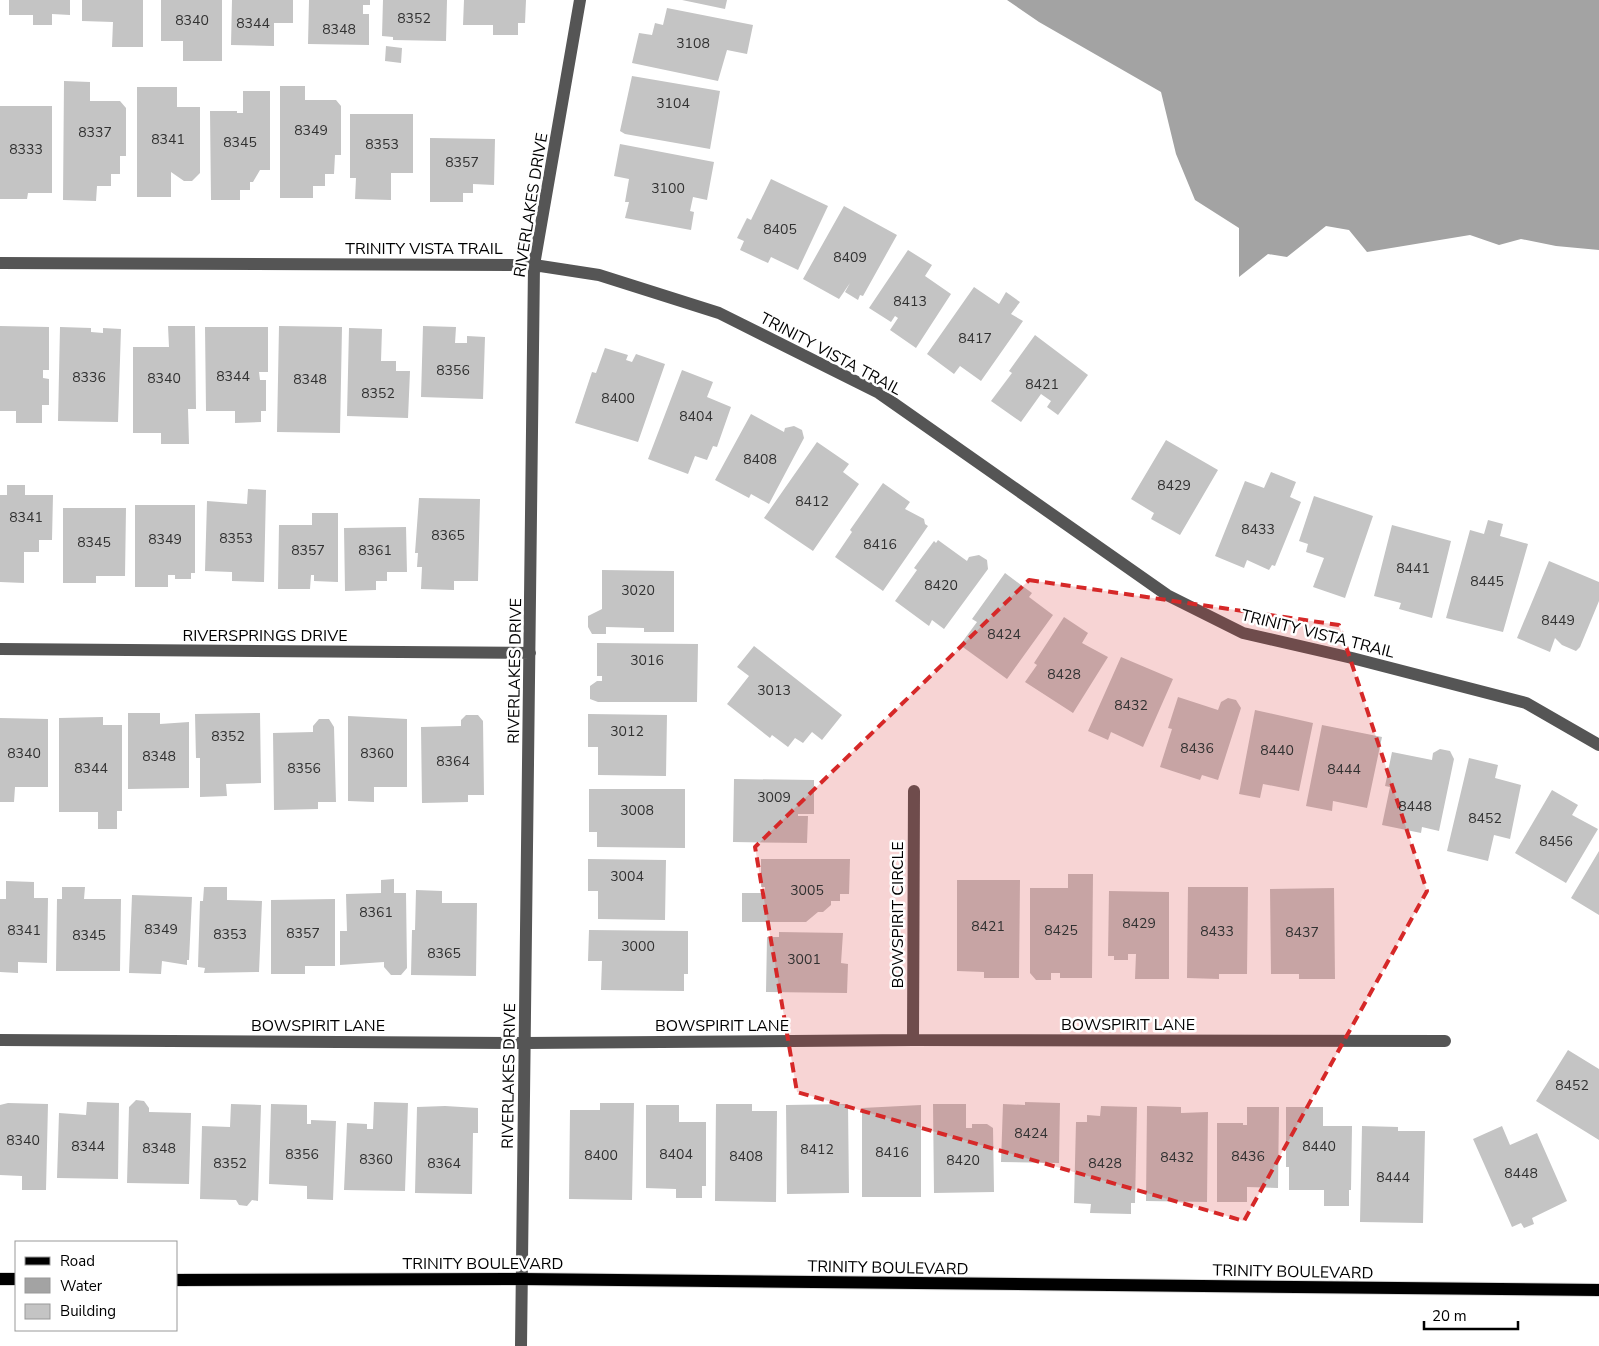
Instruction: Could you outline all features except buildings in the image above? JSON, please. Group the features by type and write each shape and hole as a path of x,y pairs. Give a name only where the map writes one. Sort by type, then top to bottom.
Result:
{"main road":[{"path":"0,1279 15,1279"},
{"name":"TRINITY BOULEVARD","path":"178,1280 521,1279 1599,1290"}],"street":[{"name":"RIVERLAKES DRIVE","path":"521,1346 534,265 580,0"},
{"name":"TRINITY VISTA TRAIL","path":"0,263 534,265 599,274 719,313 879,393 1167,595 1243,633 1352,658 1526,703 1599,745"},
{"name":"RIVERSPRINGS DRIVE","path":"0,649 530,653"},
{"name":"BOWSPIRIT CIRCLE","path":"913,1040 914,791"},
{"name":"BOWSPIRIT LANE","path":"0,1040 526,1043 913,1040 1445,1041"}],"highlighted area":[{"path":"1029,580 1339,625 1427,891 1244,1221 797,1092 755,847"}],"water":[{"path":"1007,0 1599,0 1599,250 1556,246 1521,239 1499,245 1470,235 1367,252 1349,230 1326,226 1287,257 1268,254 1239,277 1239,228 1195,200 1176,154 1161,92 1039,22"}]}
